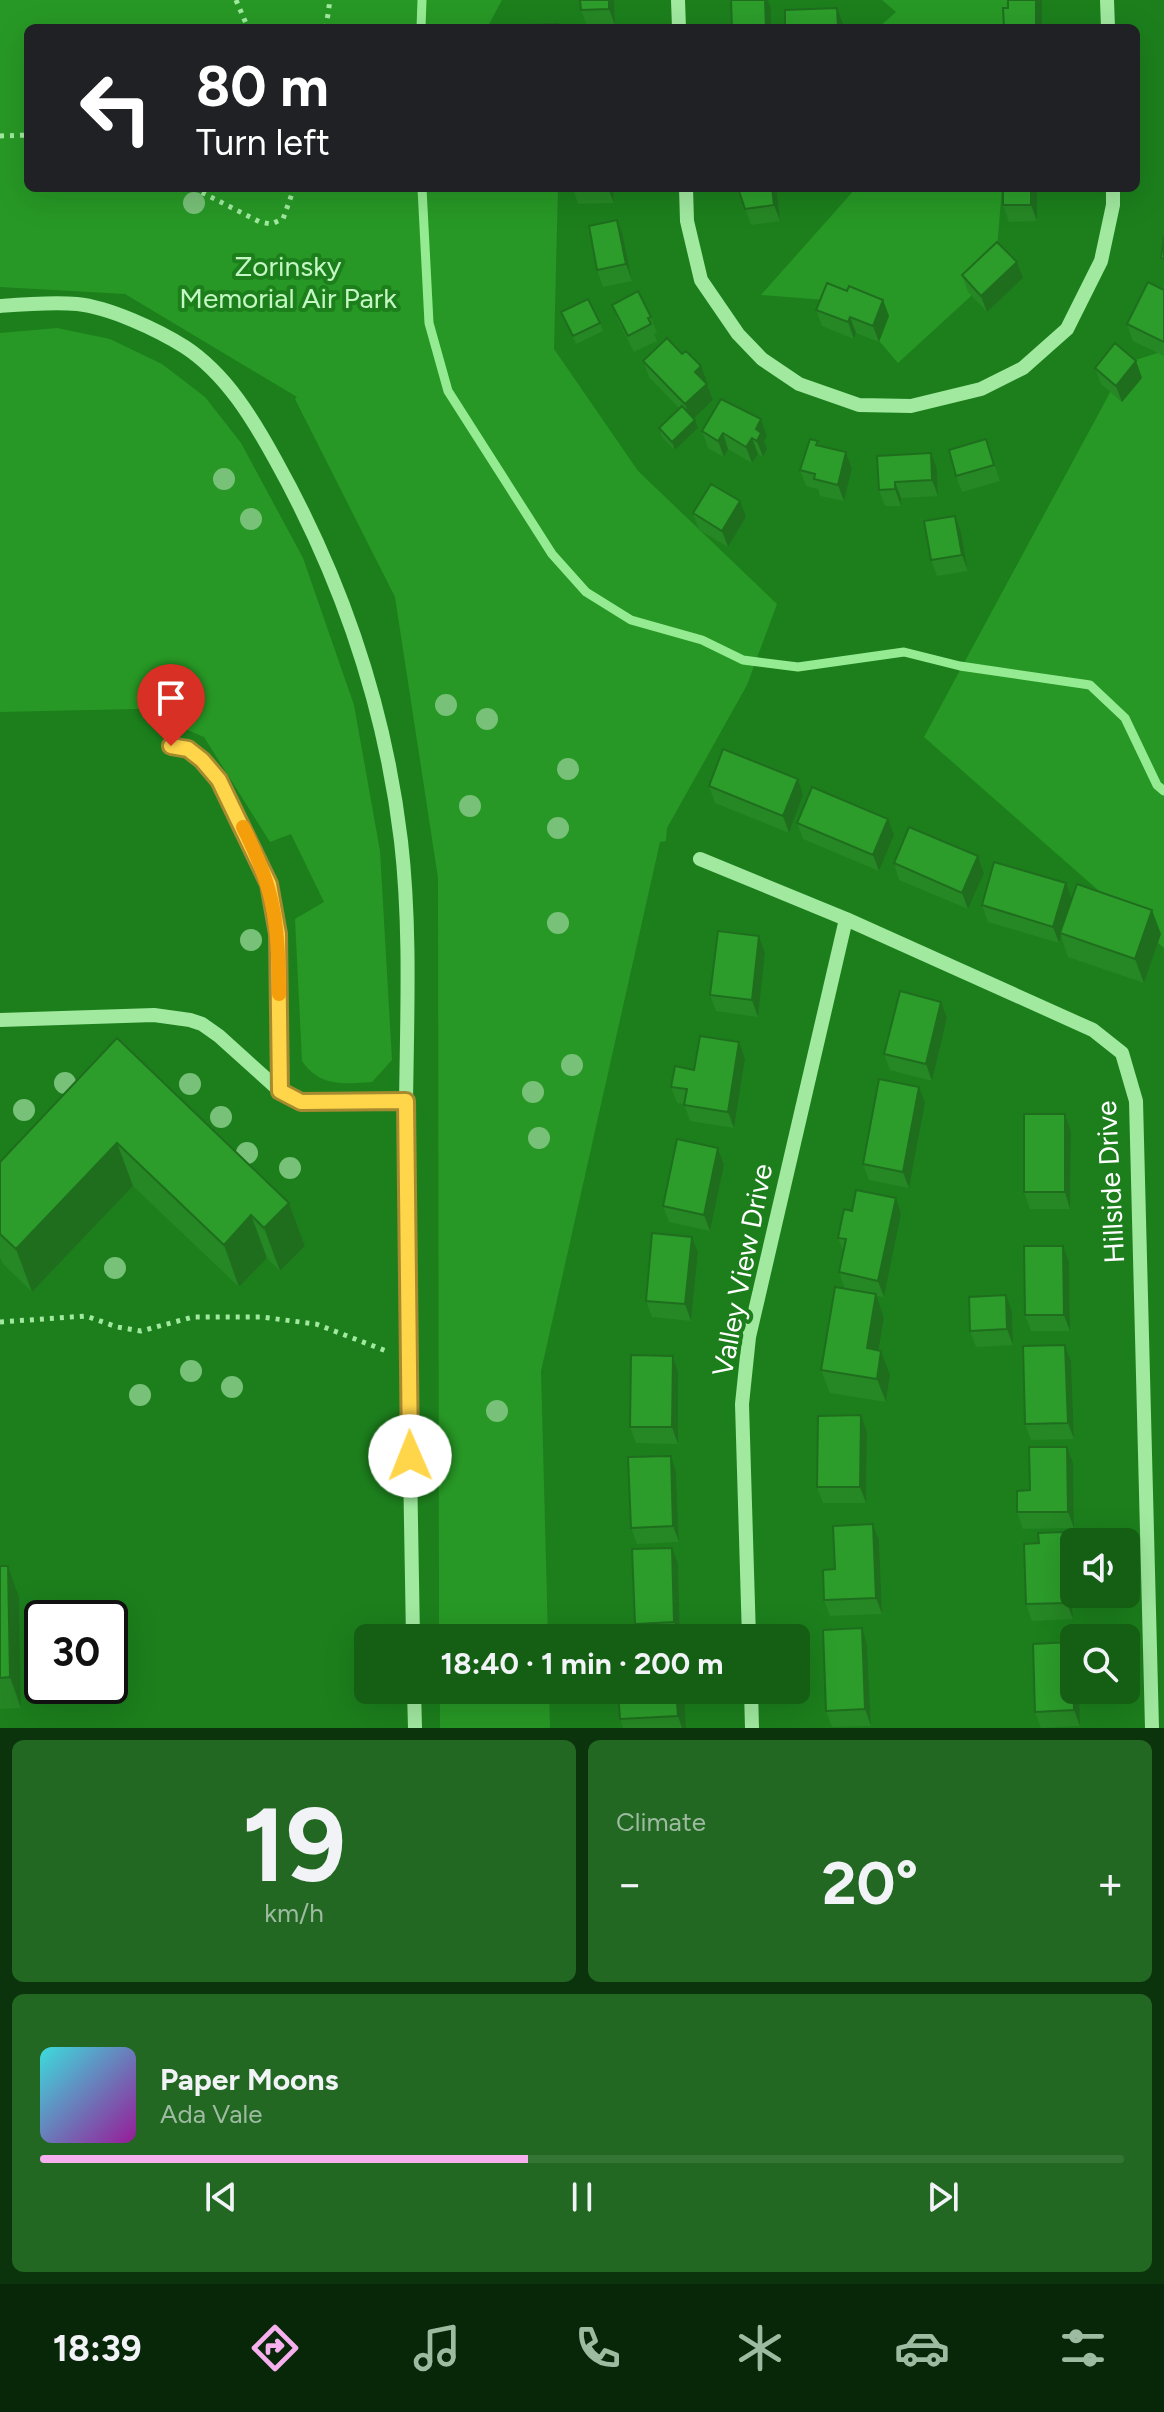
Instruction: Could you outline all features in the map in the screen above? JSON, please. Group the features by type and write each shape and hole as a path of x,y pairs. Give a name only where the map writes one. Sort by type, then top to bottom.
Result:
{"street":[{"path":"678,0 679,24"},
{"path":"1107,0 1108,24"},
{"path":"686,192 687,221 701,280 738,334 762,359 799,384 859,405 911,406 981,389 1023,368 1067,329 1101,261 1113,192"},
{"path":"0,306 37,303 82,305 126,319 186,348 223,381 253,418 290,485 335,580 381,726 401,841 407,928 408,1360 413,1624"},
{"path":"171,746 188,749 219,780 269,884 278,934 280,1091"},
{"name":"Hillside Drive","path":"700,859 846,919 1093,1030 1122,1053 1136,1101 1152,1728"},
{"name":"Valley View Drive","path":"749,1624 742,1404 749,1337 846,919"},
{"path":"0,1020 154,1015 190,1020 219,1036 280,1091 301,1102 406,1101"},
{"path":"414,1704 415,1728"},
{"path":"751,1704 752,1728"}],"path":[{"path":"236,0 246,24"},
{"path":"327,24 330,0"},
{"path":"0,136 24,135"},
{"path":"201,192 260,222 271,224 283,219 293,192"},
{"path":"0,1322 86,1316 117,1327 141,1331 193,1317 261,1317 316,1324 408,1360"}],"green space":[{"name":"Zorinsky Memorial Air Park","path":"0,0 502,0 489,24 24,24 24,192 558,192 554,349 638,471 777,604 747,685 667,828 666,841 660,842 541,1371 548,1624 439,1624 438,878 395,597 295,399 297,397 125,294 0,287"},
{"path":"882,0 1041,0 1030,24 882,24 896,12"},
{"path":"852,192 1002,192 995,274 898,363 857,315 838,301 761,295"},
{"path":"57,328 110,339 162,364 205,397 241,443 303,558 354,705 380,851 392,1060 372,1082 324,1080 302,1061 295,919 324,902 291,834 270,842 204,737 185,729 181,708 0,712 0,333"},
{"path":"1164,351 1164,948 924,737 1126,363"},
{"path":"440,1704 549,1704 550,1728 440,1728"}],"building":[{"path":"580,0 609,0 609,9 581,10"},
{"path":"731,0 765,0 766,24 732,24"},
{"path":"1008,0 1036,0 1036,24 1004,24 1003,8 1008,8"},
{"path":"837,8 838,24 785,24 785,10"},
{"path":"739,192 772,192 774,205 745,209"},
{"path":"1003,192 1031,192 1031,205 1003,205"},
{"path":"617,220 626,264 597,270 589,226"},
{"path":"997,242 1017,262 981,296 962,275"},
{"path":"1148,282 1164,290 1164,342 1127,324"},
{"path":"827,283 847,291 849,286 883,300 873,326 850,317 848,322 816,310"},
{"path":"638,291 651,317 648,318 651,324 628,336 612,305"},
{"path":"588,299 600,323 573,336 561,312"},
{"path":"667,338 682,354 686,351 701,366 695,372 707,384 685,404 643,361"},
{"path":"1115,343 1136,361 1116,386 1095,368"},
{"path":"721,399 761,419 756,429 761,433 757,441 752,438 746,447 723,433 718,441 702,431"},
{"path":"682,406 695,420 672,442 659,428"},
{"path":"810,439 818,441 816,445 846,452 838,485 814,479 815,474 800,470"},
{"path":"986,439 994,465 956,476 949,450"},
{"path":"931,453 932,480 895,482 895,489 879,490 877,456"},
{"path":"711,484 740,501 722,531 693,513"},
{"path":"955,516 962,555 931,560 924,521"},
{"path":"723,749 798,779 783,816 709,786"},
{"path":"812,787 888,819 873,855 797,823"},
{"path":"909,827 978,856 962,893 894,863"},
{"path":"994,862 1066,883 1053,927 982,905"},
{"path":"1077,884 1152,910 1135,959 1060,933"},
{"path":"718,931 759,936 752,1000 710,995"},
{"path":"900,991 941,1002 926,1064 884,1054"},
{"path":"700,1036 739,1042 728,1112 684,1105 687,1089 671,1087 675,1066 694,1070"},
{"path":"117,1038 289,1203 264,1228 251,1215 224,1245 117,1143 16,1249 0,1234 0,1162"},
{"path":"879,1079 919,1087 903,1172 863,1164"},
{"path":"1024,1114 1065,1114 1065,1192 1024,1192"},
{"path":"677,1139 718,1148 704,1215 663,1206"},
{"path":"856,1190 896,1198 878,1281 839,1272 846,1239 838,1238 844,1209 852,1211"},
{"path":"652,1233 692,1237 685,1304 646,1301"},
{"path":"1024,1246 1063,1246 1064,1315 1025,1315"},
{"path":"835,1287 876,1294 867,1348 881,1351 877,1379 821,1370"},
{"path":"1006,1295 1007,1329 970,1331 969,1297"},
{"path":"1065,1345 1068,1423 1025,1424 1023,1346"},
{"path":"631,1355 673,1356 672,1427 630,1427"},
{"path":"861,1415 860,1487 817,1487 818,1416"},
{"path":"1029,1447 1067,1447 1068,1512 1017,1512 1017,1491 1030,1490"},
{"path":"671,1456 673,1526 631,1528 628,1457"},
{"path":"873,1524 876,1598 824,1600 823,1570 835,1569 833,1526"},
{"path":"1060,1532 1060,1603 1026,1604 1024,1544 1039,1543 1038,1533"},
{"path":"672,1548 674,1622 635,1624 632,1549"},
{"path":"0,1566 8,1566 10,1677 0,1678"},
{"path":"862,1628 865,1709 826,1711 823,1630"},
{"path":"1060,1643 1060,1704 1074,1704 1074,1710 1035,1712 1033,1644"},
{"path":"619,1704 677,1704 678,1716 620,1719"}],"waterway":[{"path":"421,24 422,0"},
{"path":"422,192 429,323 448,391 552,554 586,592 631,620 702,640 743,660 798,667 904,652 960,666 1090,685 1125,718 1157,785 1164,791"}],"slow traffic":[{"path":"243,827 269,884 275,907 279,994"}],"route":[{"path":"171,746 188,749 219,780 269,884 278,934 280,1091 301,1102 406,1101 410,1456"}]}
